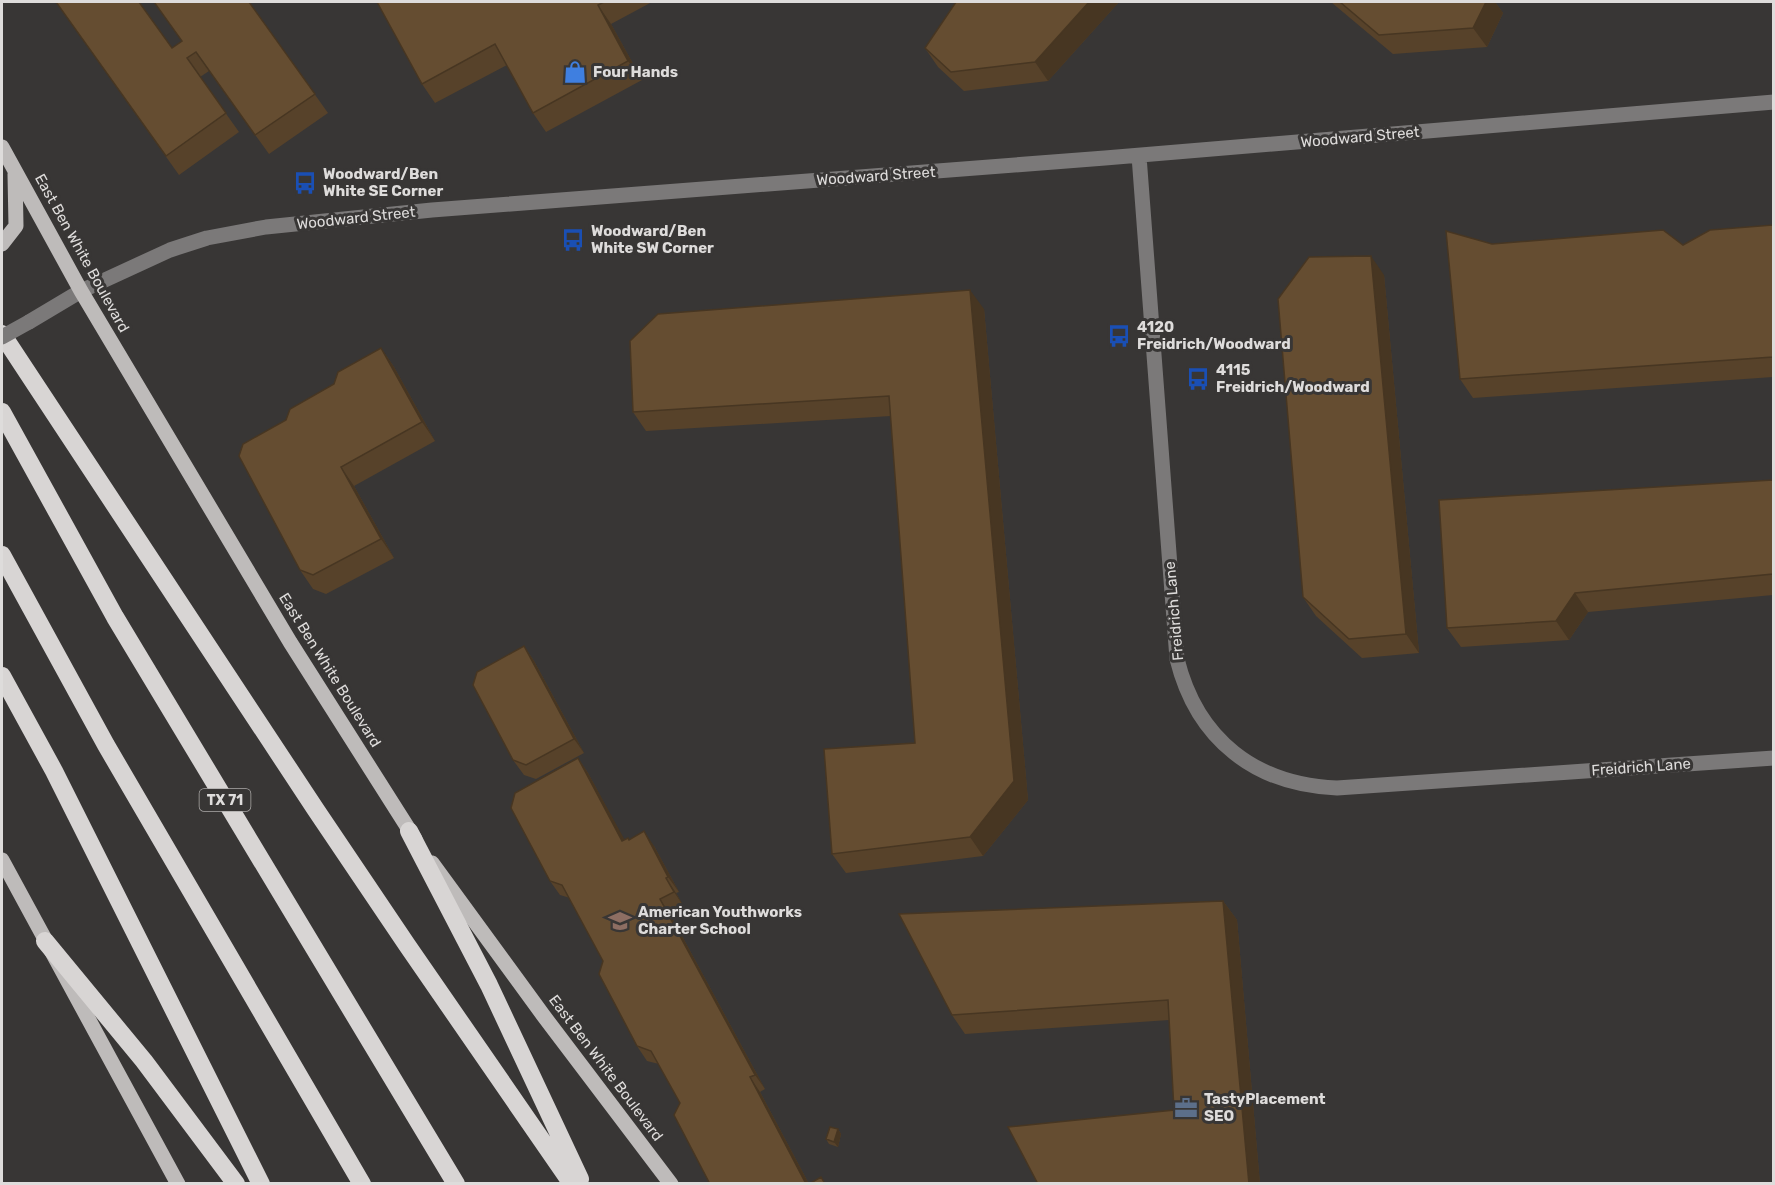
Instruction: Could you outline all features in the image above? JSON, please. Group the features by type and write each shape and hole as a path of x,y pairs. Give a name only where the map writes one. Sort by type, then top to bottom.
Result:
{"highway":[{"path":"2,336 407,945 572,1184"},
{"name":"TX 71","path":"2,412 121,628 456,1184"},
{"path":"2,555 112,755 362,1184"},
{"path":"2,676 54,771 261,1184"},
{"path":"409,831 489,985 582,1184"},
{"path":"45,941 144,1061 236,1184"}],"main road":[{"name":"East Ben White Boulevard","path":"2,147 81,291 290,642 409,831 543,1015 671,1184"},
{"path":"2,244 16,226 15,170"},
{"path":"2,860 178,1184"}],"street":[{"name":"Woodward Street","path":"2,336 81,291 170,250 207,238 266,227 432,210 1139,156 1773,102"},
{"name":"Freidrich Lane","path":"1139,156 1177,659 1187,691 1196,708 1206,724 1232,751 1256,767 1280,778 1317,787 1337,788 1773,758"}],"building":[{"path":"56,2 139,2 172,48 182,41 154,2 249,2 315,94 255,135 196,52 187,58 226,113 166,156"},
{"name":"Four Hands","path":"377,2 604,2 598,5 628,61 533,113 495,44 422,84"},
{"path":"956,2 1089,2 1035,62 951,72 925,48"},
{"path":"1340,2 1486,2 1473,28 1379,35"},
{"path":"1773,225 1773,357 1460,379 1446,231 1492,244 1663,230 1683,245 1710,230"},
{"path":"1371,256 1406,634 1349,639 1303,597 1278,299 1309,257"},
{"path":"970,290 1014,781 970,837 832,854 824,749 915,743 889,396 633,412 630,341 658,314"},
{"path":"381,348 422,422 341,467 381,539 313,575 300,570 239,456 243,444 286,420 290,409 334,384 338,372"},
{"path":"1773,480 1773,574 1575,593 1556,621 1447,628 1439,500"},
{"path":"524,646 574,739 526,765 513,760 473,685 477,672"},
{"path":"578,758 622,841 628,838 629,840 644,831 674,892 660,899 755,1075 750,1077 806,1184 710,1184 674,1115 680,1103 651,1051 637,1046 599,974 603,961 562,885 550,881 511,808 515,793"},
{"path":"1223,901 1249,1184 1038,1184 1008,1127 1174,1110 1168,1000 952,1015 899,914"},
{"path":"830,1127 838,1129 834,1142 826,1139"},
{"path":"821,1177 825,1184 809,1184"}],"place":[{"name":"Four Hands","path":"575,72"},
{"name":"Woodward/Ben White SE Corner","path":"305,183"},
{"name":"Woodward/Ben White SW Corner","path":"573,240"},
{"name":"4120 Freidrich/Woodward","path":"1119,336"},
{"name":"4115 Freidrich/Woodward","path":"1198,379"},
{"name":"American Youthworks Charter School","path":"620,921"},
{"name":"TastyPlacement SEO","path":"1186,1108"}]}
